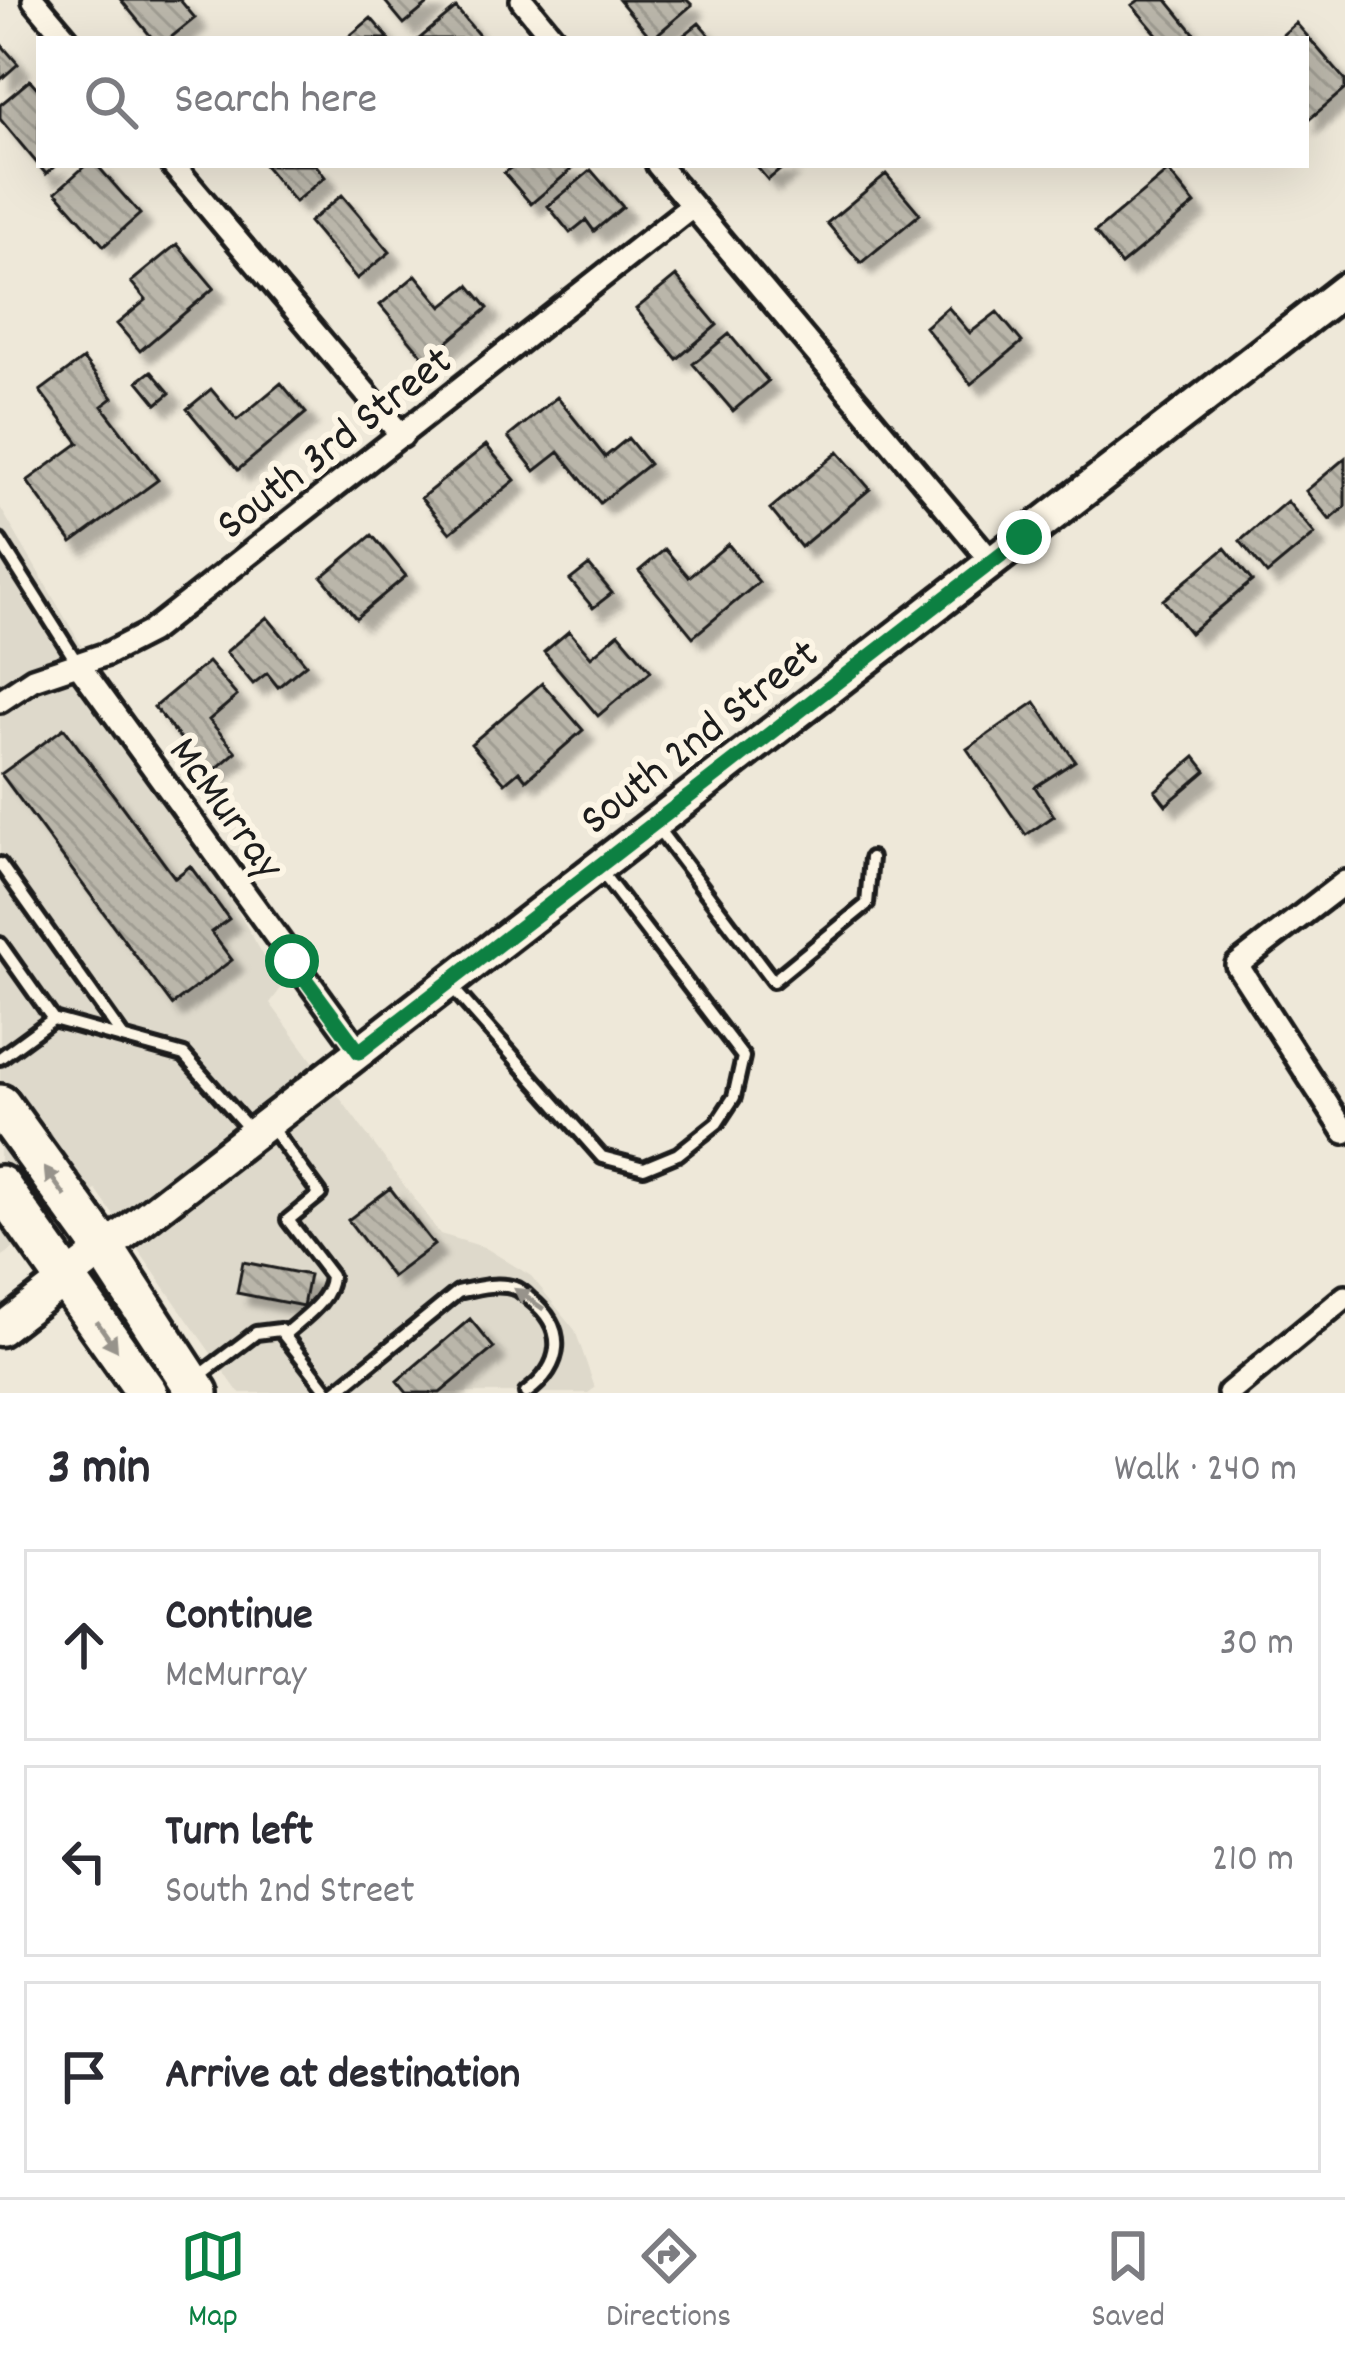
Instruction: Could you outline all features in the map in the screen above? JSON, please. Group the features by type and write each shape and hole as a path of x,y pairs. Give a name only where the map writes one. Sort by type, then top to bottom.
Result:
{"highway":[{"path":"0,1105 105,1250 194,1388"},
{"path":"0,1186 147,1393"}],"main road":[{"name":"South 2nd Street","path":"0,1330 1345,289"}],"street":[{"path":"34,0 64,36"},
{"path":"522,0 552,36"},
{"path":"176,168 402,436"},
{"path":"660,168 992,562"},
{"name":"South 3rd Street","path":"0,701 33,680 150,632 692,206"},
{"name":"McMurray","path":"78,664 359,1052"},
{"path":"1345,882 1238,965 1345,1132"},
{"path":"1229,1393 1345,1297"}],"lane":[{"path":"0,542 78,664"},
{"path":"654,823 773,981 867,904 871,858"},
{"path":"0,863 124,1038"},
{"path":"448,984 602,1157 644,1168 678,1154 717,1123 734,1096 742,1057 598,868"},
{"path":"0,944 53,1019 184,1054 320,1194 288,1220 333,1282 329,1294 284,1335"},
{"path":"0,1058 53,1019"},
{"path":"194,1388 256,1333 280,1330 331,1393 458,1292 483,1286 517,1288 545,1311 557,1337 553,1366 526,1393"}],"shaded area":[{"path":"0,507 282,987 270,1003 440,1234 484,1247 531,1276 575,1330 595,1388 588,1393 239,1393 96,1190 0,1258"}],"building":[{"path":"121,0 180,0 195,18 173,36 151,36"},
{"path":"384,0 433,0 404,24"},
{"path":"619,0 687,0 692,5 656,36 649,36"},
{"path":"1139,0 1167,0 1194,33 1158,36 1132,5"},
{"path":"456,8 479,36 423,36"},
{"path":"371,18 386,36 350,36"},
{"path":"699,23 710,36 683,36"},
{"path":"1296,23 1307,36 1281,36"},
{"path":"1309,38 1345,80 1345,89 1309,119"},
{"path":"0,43 18,64 0,80"},
{"path":"30,80 36,87 36,162 0,119 0,105"},
{"path":"83,168 100,168 140,214 104,246 56,192"},
{"path":"267,168 318,168 325,177 295,202"},
{"path":"510,168 572,169 531,204 504,173"},
{"path":"758,168 782,168 768,180"},
{"path":"591,170 623,207 594,231 586,220 570,233 548,206"},
{"path":"1168,171 1195,204 1121,265 1095,232"},
{"path":"886,174 920,214 861,263 827,223"},
{"path":"342,195 390,252 357,279 309,222"},
{"path":"177,244 214,288 140,351 117,324 146,300 131,282"},
{"path":"416,275 442,307 469,285 488,308 426,360 380,305"},
{"path":"676,276 717,325 677,359 636,309"},
{"path":"948,307 970,333 997,312 1022,342 971,384 925,327"},
{"path":"729,334 768,381 733,411 693,364"},
{"path":"83,359 113,398 102,406 158,480 72,543 27,481 79,443 40,391"},
{"path":"151,371 170,393 157,404 138,381"},
{"path":"281,383 306,413 238,470 187,409 211,389 237,420"},
{"path":"557,397 605,457 628,438 649,464 600,503 559,452 535,471 508,437"},
{"path":"486,445 515,480 450,533 421,498"},
{"path":"838,452 870,489 801,547 770,509"},
{"path":"1345,458 1345,507 1330,520 1306,491"},
{"path":"1287,501 1315,534 1267,574 1240,541"},
{"path":"372,535 406,576 356,618 322,577"},
{"path":"728,544 759,582 693,637 639,571 665,549 689,577"},
{"path":"1225,548 1252,581 1190,633 1163,600"},
{"path":"589,565 612,593 593,608 570,580"},
{"path":"267,617 306,664 278,687 267,673 253,684 226,652"},
{"path":"569,631 591,657 619,633 651,671 598,716 544,652"},
{"path":"208,662 237,696 209,720 236,752 210,774 154,707"},
{"path":"542,683 583,730 526,780 519,771 505,783 471,744"},
{"path":"1035,702 1075,761 1035,787 1054,816 1026,835 967,749"},
{"path":"64,728 175,878 190,866 229,919 211,932 232,960 172,1005 1,774"},
{"path":"1195,757 1206,771 1166,805 1155,791"},
{"path":"390,1188 434,1245 392,1277 348,1220"},
{"path":"243,1262 309,1275 303,1306 237,1293"},
{"path":"470,1319 494,1348 440,1393 407,1393 397,1381"}],"route":[{"path":"292,961 359,1052 1024,537"}]}
